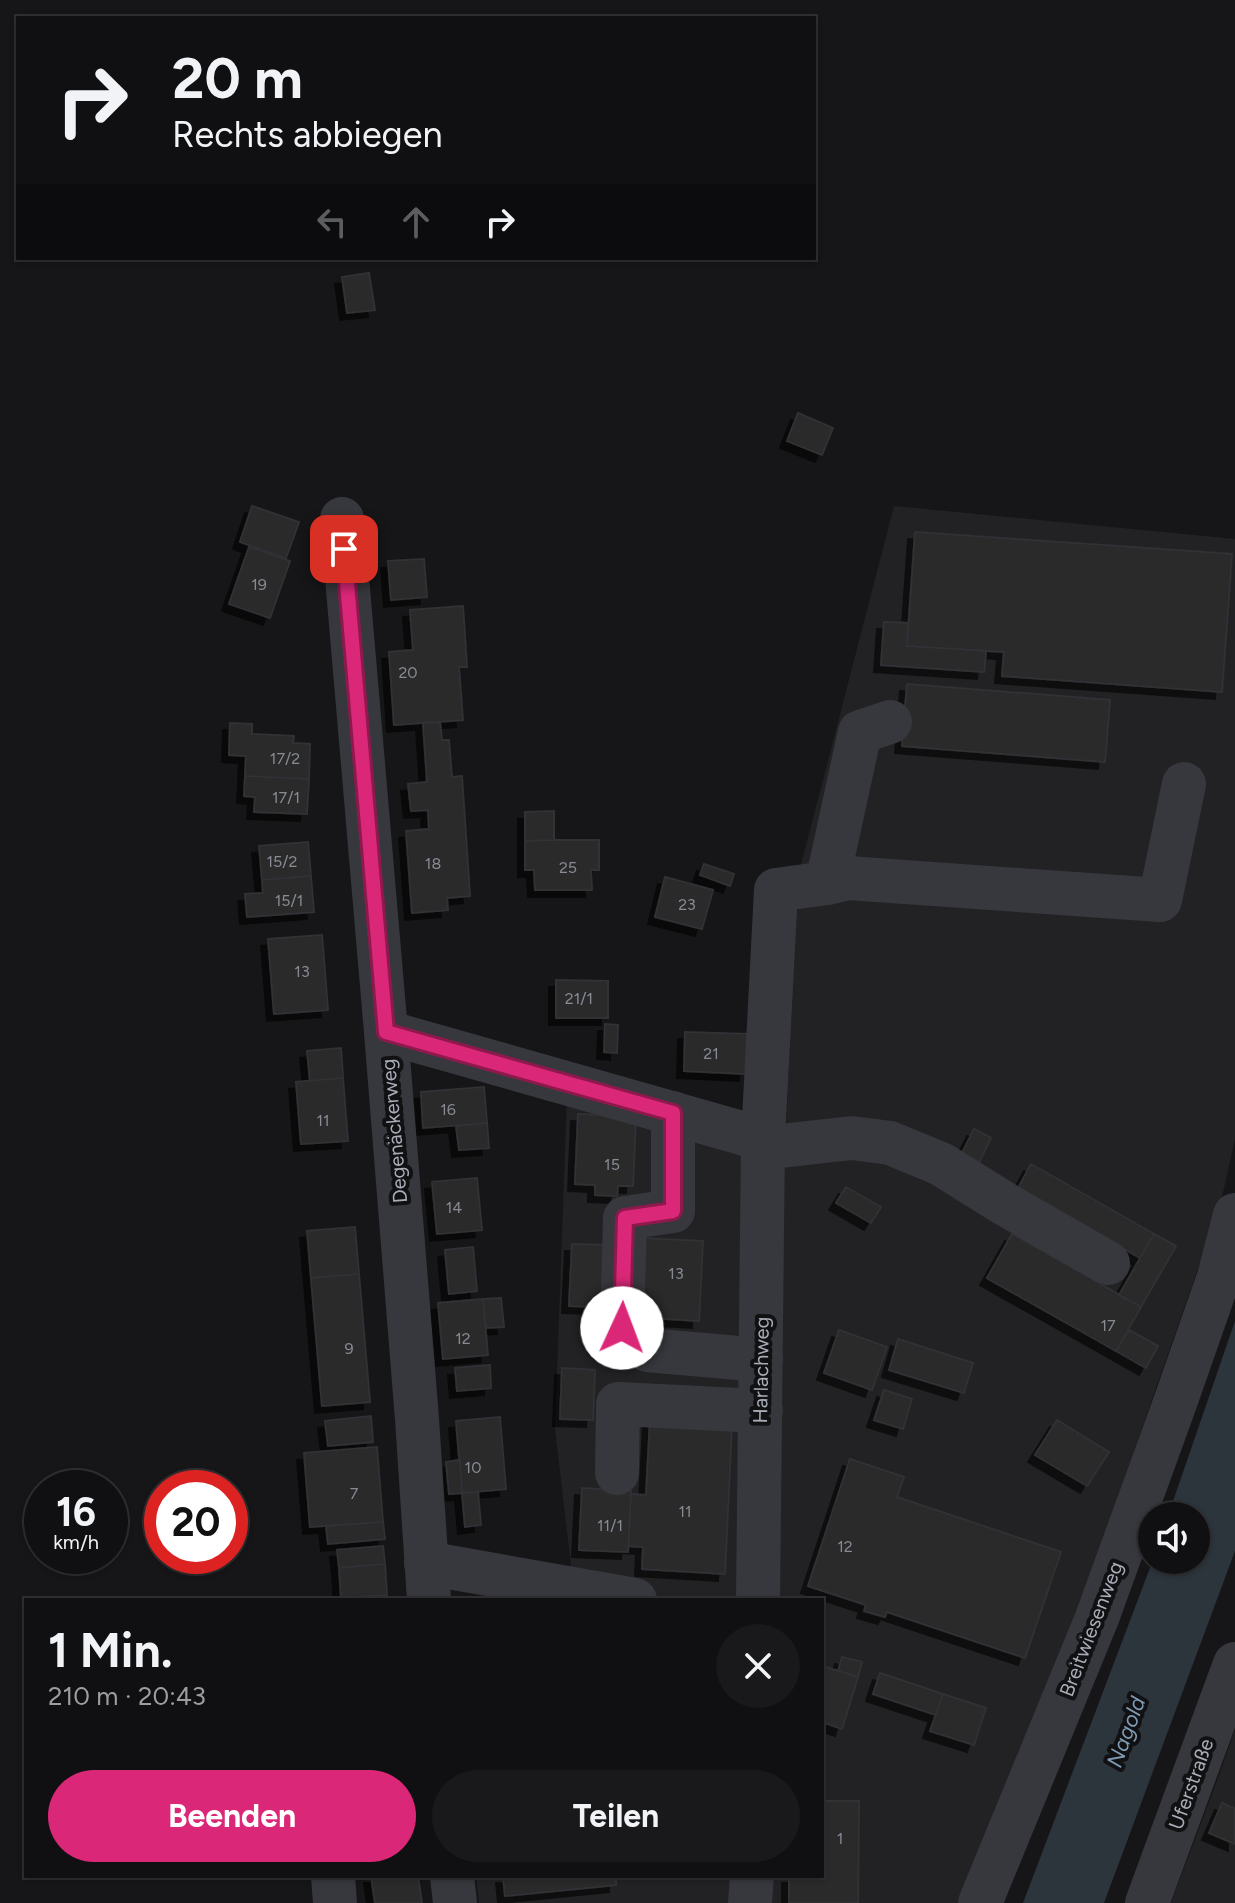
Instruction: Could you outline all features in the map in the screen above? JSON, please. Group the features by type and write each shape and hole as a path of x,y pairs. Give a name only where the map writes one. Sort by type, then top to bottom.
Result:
{"street":[{"name":"Degenäckerweg","path":"342,519 417,1419 427,1582"},
{"path":"890,722 860,732 827,883 848,878 1160,900 1184,784"},
{"name":"Harlachweg","path":"758,1598 763,1144 776,890 827,883"},
{"path":"386,1032 673,1113 763,1144 852,1138 890,1143 941,1164 1108,1263"},
{"path":"673,1113 673,1211 625,1218 622,1328 647,1350 761,1360"},
{"name":"Breitwiesenweg","path":"980,1903 1097,1618 1219,1277 1235,1215"},
{"path":"617,1473 618,1404 761,1411"},
{"path":"427,1582 612,1598"},
{"name":"Uferstraße","path":"1147,1903 1235,1664"},
{"path":"333,1878 335,1903"},
{"path":"452,1878 455,1903"},
{"path":"750,1903 752,1878"}],"shaded area":[{"path":"894,506 1235,539 1235,1139 1220,1206 1058,1667 960,1903 479,1903 476,1878 824,1878 824,1598 569,1598 571,1565 555,1429 567,1097 786,1132 795,913 801,865"},
{"path":"1235,1730 1235,1903 1171,1903 1218,1778"}],"water":[{"name":"Nagold","path":"1235,1321 1235,1551 1104,1903 1023,1903 1148,1574 1210,1574 1210,1502 1173,1502"}],"building":[{"path":"369,273 375,310 347,313 342,277"},
{"path":"798,413 833,428 822,455 787,441"},
{"path":"252,506 299,522 286,558 240,542"},
{"path":"915,532 1232,554 1222,692 1002,676 1004,652 907,646"},
{"path":"249,547 290,561 270,618 229,604"},
{"path":"424,559 427,597 391,600 388,561"},
{"path":"463,606 467,667 459,667 463,720 394,725 389,652 413,650 410,610"},
{"path":"884,622 908,623 907,646 986,651 984,672 881,665"},
{"path":"907,684 1110,700 1105,762 902,746"},
{"path":"440,722 442,740 449,740 452,777 462,776 470,896 447,898 448,910 412,913 406,831 429,829 428,810 411,811 408,784 427,782 423,723"},
{"path":"230,723 252,724 252,734 294,736 293,743 310,744 309,779 245,776 246,756 229,755"},
{"path":"245,776 309,779 307,814 254,812 255,797 244,796"},
{"path":"554,811 554,840 525,841 525,812"},
{"path":"599,840 599,870 591,870 592,890 535,890 534,870 525,870 525,841"},
{"path":"308,842 311,876 262,880 259,846"},
{"path":"704,864 734,874 730,886 700,875"},
{"path":"311,876 314,912 247,917 245,894 263,893 262,880"},
{"path":"665,877 713,890 702,929 655,917"},
{"path":"322,935 328,1010 274,1014 268,939"},
{"path":"556,980 608,981 608,1018 556,1018"},
{"path":"605,1024 618,1025 617,1053 604,1052"},
{"path":"685,1032 747,1034 746,1074 684,1071"},
{"path":"341,1048 343,1078 310,1081 307,1051"},
{"path":"343,1078 348,1141 301,1144 296,1082"},
{"path":"484,1087 487,1123 423,1128 421,1092"},
{"path":"578,1114 636,1117 633,1186 618,1186 617,1196 595,1195 595,1185 575,1184"},
{"path":"487,1123 489,1148 459,1150 456,1126"},
{"path":"974,1129 991,1138 978,1165 960,1157"},
{"path":"1031,1164 1154,1234 1140,1258 1018,1188"},
{"path":"477,1178 482,1230 437,1234 432,1182"},
{"path":"846,1187 881,1207 871,1223 836,1203"},
{"path":"355,1227 359,1274 311,1278 307,1231"},
{"path":"1012,1234 1141,1307 1116,1351 987,1278"},
{"path":"1154,1234 1176,1246 1141,1307 1119,1295"},
{"path":"637,1238 703,1241 699,1321 633,1317"},
{"path":"572,1244 606,1245 603,1307 569,1306"},
{"path":"473,1247 477,1291 449,1294 445,1250"},
{"path":"359,1274 370,1402 322,1406 311,1278"},
{"path":"501,1298 504,1327 486,1328 483,1299"},
{"path":"483,1299 488,1355 443,1359 438,1303"},
{"path":"839,1330 887,1347 872,1390 824,1373"},
{"path":"1129,1330 1158,1346 1146,1368 1116,1351"},
{"path":"898,1339 973,1363 964,1393 889,1370"},
{"path":"490,1365 491,1388 457,1391 455,1368"},
{"path":"562,1368 595,1370 593,1420 560,1419"},
{"path":"884,1390 912,1399 903,1429 874,1420"},
{"path":"371,1416 373,1442 328,1446 325,1421"},
{"path":"500,1417 506,1489 462,1493 456,1421"},
{"path":"650,1420 732,1424 725,1574 642,1569 643,1547 628,1546 631,1494 646,1495"},
{"path":"1057,1420 1109,1452 1087,1486 1035,1455"},
{"path":"377,1447 383,1522 310,1527 304,1453"},
{"path":"850,1459 904,1477 897,1497 1061,1552 1025,1658 887,1612 885,1617 864,1611 866,1605 808,1586"},
{"path":"460,1460 462,1493 449,1494 446,1462"},
{"path":"582,1488 631,1491 628,1552 579,1550"},
{"path":"478,1492 481,1525 465,1527 462,1493"},
{"path":"383,1522 385,1539 328,1544 326,1526"},
{"path":"383,1546 385,1564 339,1568 337,1550"},
{"path":"385,1564 387,1595 341,1598 339,1568"},
{"path":"387,1595 388,1598 341,1598"},
{"path":"842,1657 862,1662 858,1677 838,1671"},
{"path":"824,1667 858,1677 842,1729 824,1723"},
{"path":"880,1673 943,1694 936,1715 873,1694"},
{"path":"943,1694 986,1708 974,1745 930,1731"},
{"path":"824,1801 859,1801 858,1903 789,1903 789,1878 824,1878"},
{"path":"1222,1803 1235,1809 1235,1844 1209,1833"},
{"path":"371,1878 418,1878 422,1903 375,1903"},
{"path":"503,1878 616,1878 616,1885 505,1896"}],"route":[{"path":"344,549 386,1032 673,1113 673,1211 625,1218 622,1328"}]}
